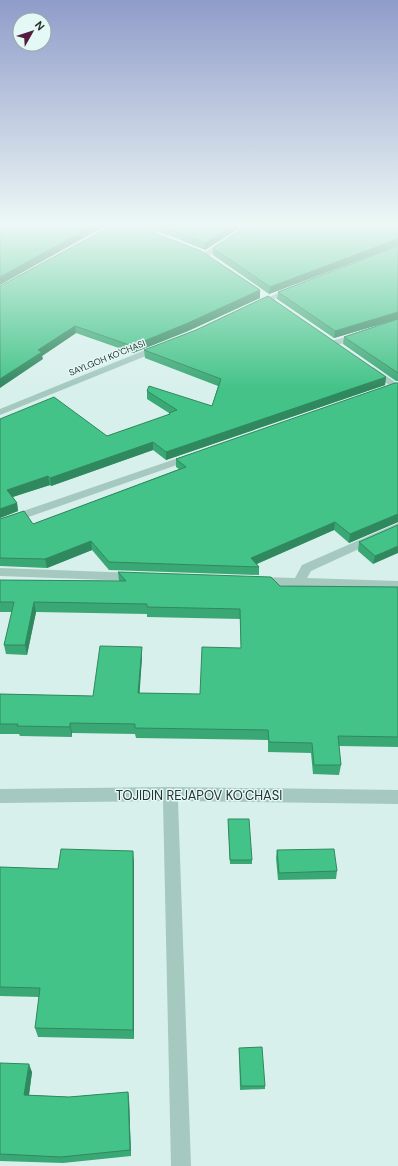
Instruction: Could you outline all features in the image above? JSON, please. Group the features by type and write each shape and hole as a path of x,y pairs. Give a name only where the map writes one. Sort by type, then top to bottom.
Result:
{"street":[{"path":"248,308 297,288"},
{"path":"334,343 370,331"},
{"name":"SAYLGOH KO'CHASI","path":"0,412 170,343"},
{"path":"365,365 397,386"},
{"path":"381,392 397,386"},
{"path":"0,523 203,453"},
{"path":"299,582 306,568 398,527"},
{"path":"0,572 151,578"},
{"path":"252,581 398,585"},
{"path":"170,794 181,1166"},
{"name":"TOJIDIN REJAPOV KO'CHASI","path":"0,796 170,794 398,797"}],"building":[{"path":"12,279 244,279 260,290 188,323 132,346 75,326 38,350 42,352 0,379 0,286"},
{"path":"259,279 290,279 270,287"},
{"path":"311,279 398,279 398,312 335,331 278,292"},
{"path":"268,296 386,377 166,452 153,442 50,478 48,476 7,490 17,503 0,509 0,419 54,397 107,436 170,414 169,413 177,410 147,391 149,386 212,406 221,379 144,350 196,330"},
{"path":"398,319 398,373 344,337"},
{"path":"398,383 398,514 350,534 335,522 251,558 259,567 109,562 91,541 45,559 0,558 0,519 24,511 33,524 186,467 176,459"},
{"path":"398,525 398,546 375,556 359,542"},
{"path":"118,572 271,577 280,586 398,587 398,737 338,736 341,765 314,765 312,743 269,742 268,730 135,728 135,724 70,723 70,727 17,726 18,724 0,724 0,694 93,696 100,646 142,647 138,693 200,694 202,647 241,648 240,609 147,607 147,604 34,602 25,645 4,645 14,602 0,602 0,580 126,581"},
{"path":"228,819 249,819 252,860 230,860"},
{"path":"61,849 133,851 133,1030 35,1028 40,988 0,987 0,867 58,869"},
{"path":"334,849 337,871 279,873 277,850"},
{"path":"262,1047 265,1086 241,1086 239,1048"},
{"path":"0,1063 29,1064 24,1095 69,1097 128,1092 130,1150 61,1157 0,1154"}]}
